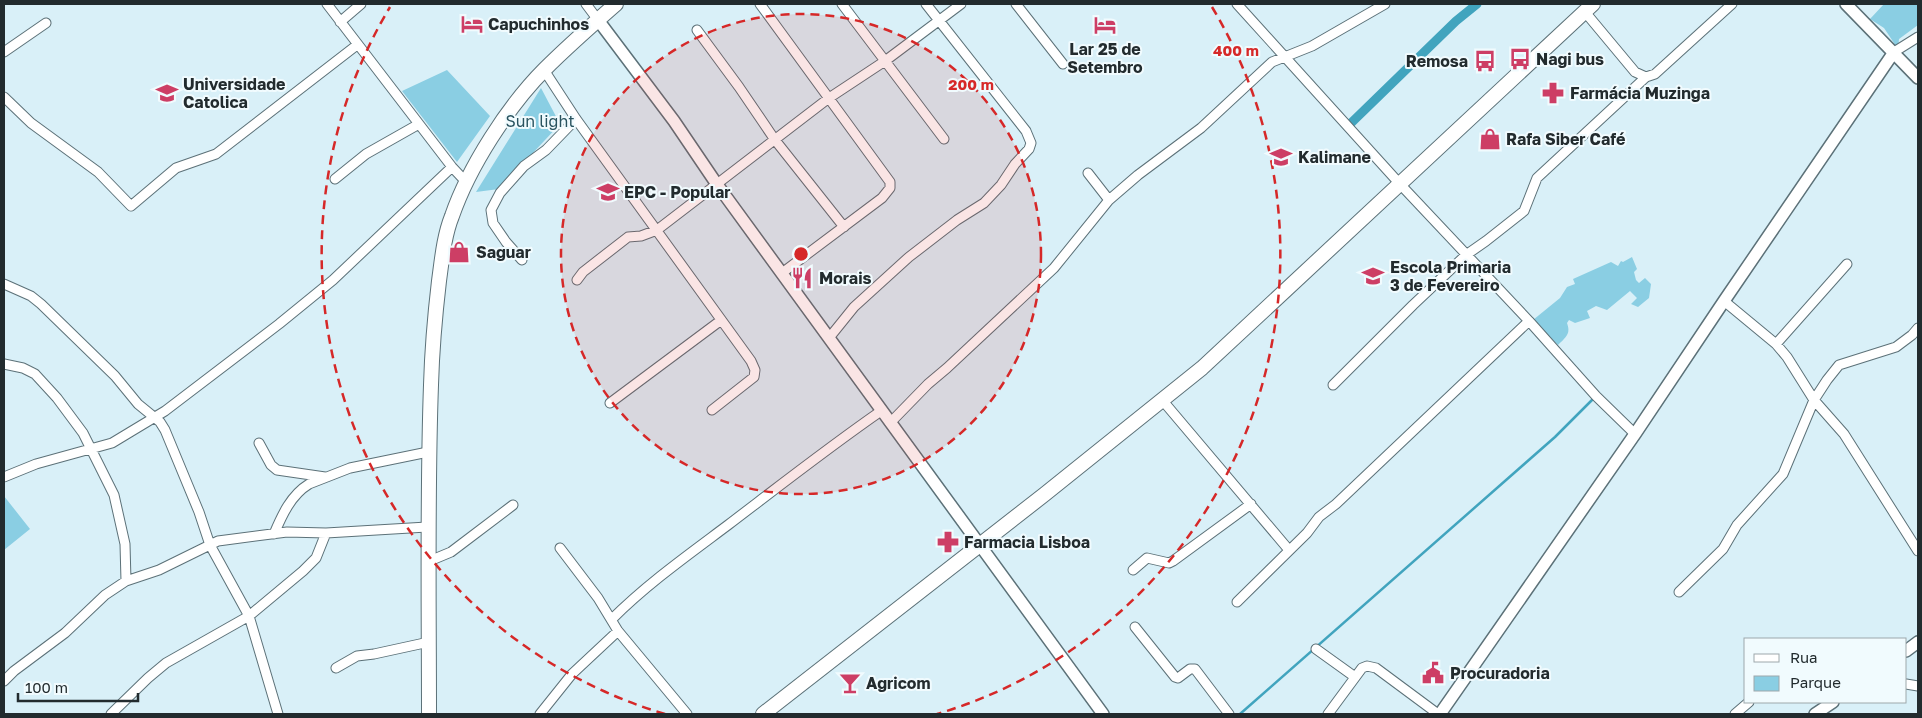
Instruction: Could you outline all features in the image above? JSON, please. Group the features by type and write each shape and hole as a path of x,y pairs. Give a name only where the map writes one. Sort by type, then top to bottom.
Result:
{"main road":[{"path":"429,714 428,452 435,315 443,253 452,216 482,153 529,86 616,4"},
{"path":"763,714 1202,368 1589,8"}],"street":[{"path":"327,4 452,167 467,183"},
{"path":"340,22 361,4"},
{"path":"586,4 674,121 716,183 881,412 1103,714"},
{"path":"760,4 890,182 890,188 882,198 782,273"},
{"path":"842,4 944,139"},
{"path":"829,338 854,307 909,257 957,220 984,203 1001,185 1015,164 1029,149 1031,143 1026,132 980,70 926,4"},
{"path":"577,280 583,272 628,237 641,236 657,230 828,98 884,62 961,4"},
{"path":"1016,4 1064,64"},
{"path":"1237,4 1596,396 1635,434"},
{"path":"1333,385 1466,255 1524,211 1537,178 1646,78 1655,74 1732,4"},
{"path":"1846,4 1918,78"},
{"path":"890,424 933,378 947,368 1054,268 1109,200 1138,175 1201,128 1272,62 1312,46 1381,5"},
{"path":"1589,8 1635,72 1646,78"},
{"path":"4,52 46,23"},
{"path":"697,30 775,140 844,227"},
{"path":"1328,714 1362,668 1367,666 1376,668 1439,714 1635,434 1894,52 1918,37"},
{"path":"4,97 31,122 76,158 98,172 131,206 176,168 216,154 357,45"},
{"path":"544,70 576,119 657,230 720,321 751,361 755,374 712,410"},
{"path":"522,260 493,223 490,210 500,193 518,172 546,150 576,119"},
{"path":"335,179 366,154 419,124"},
{"path":"4,478 36,464 112,443 165,412 317,292 452,167"},
{"path":"1088,173 1109,200"},
{"path":"1776,344 1847,264"},
{"path":"4,284 30,296 41,304 115,376 138,404 154,417 165,430 199,512 210,545 249,616 278,714"},
{"path":"1724,301 1776,344 1787,357 1814,400 1844,434 1918,551"},
{"path":"610,403 720,321"},
{"path":"1237,602 1307,533 1319,517 1336,504 1529,321"},
{"path":"1679,592 1723,549 1737,525 1783,474 1814,400 1839,365 1896,347 1918,328"},
{"path":"4,364 23,368 35,374 72,417 92,450 114,495 124,544 126,581"},
{"path":"1163,400 1289,550"},
{"path":"612,619 631,600 694,551 835,443 881,412"},
{"path":"259,443 277,470 325,477"},
{"path":"274,534 289,503 302,488 350,468 428,452"},
{"path":"1133,570 1147,558 1169,563 1173,561 1251,504"},
{"path":"427,562 451,552 513,505"},
{"path":"4,681 14,671 65,633 105,595 126,581 159,570 218,541 287,532 326,533 427,527"},
{"path":"112,714 166,663 249,616 316,558 326,533"},
{"path":"560,548 612,619 618,631 687,714"},
{"path":"1135,627 1175,677 1178,678 1190,668 1195,670 1229,714"},
{"path":"540,714 572,674 618,631"},
{"path":"336,668 357,656 429,642"},
{"path":"1907,650 1918,642"},
{"path":"1316,649 1355,677"},
{"path":"1735,714 1748,703"},
{"path":"1815,714 1831,703"}],"green space":[{"path":"1884,4 1918,4 1918,25 1899,39 1898,49 1884,28 1870,19"},
{"path":"447,70 490,116 457,162 402,91"},
{"name":"Sun light","path":"541,88 560,124 499,189 476,192"},
{"path":"1632,257 1637,269 1634,272 1636,280 1639,283 1645,278 1651,284 1649,298 1638,307 1631,304 1637,298 1630,291 1607,310 1596,306 1587,311 1590,318 1575,323 1569,320 1567,323 1567,335 1558,345 1533,320 1560,298 1567,287 1575,284 1573,279 1611,262 1618,266 1621,261 1623,262"},
{"path":"4,496 30,529 4,550"}],"waterway":[{"path":"1348,126 1456,21 1477,4"},
{"path":"1240,714 1555,437 1595,397"}],"place":[{"name":"Capuchinhos","path":"472,24"},
{"name":"Lar 25 de Setembro","path":"1105,25"},
{"name":"Nagi bus","path":"1520,59"},
{"name":"Remosa","path":"1485,61"},
{"name":"Universidade Catolica","path":"167,93"},
{"name":"Farmácia Muzinga","path":"1553,93"},
{"name":"Rafa Siber Café","path":"1490,139"},
{"name":"Kalimane","path":"1281,157"},
{"name":"EPC - Popular","path":"608,192"},
{"name":"Saguar","path":"459,252"},
{"name":"Escola Primaria 3 de Fevereiro","path":"1373,276"},
{"name":"Morais","path":"802,278"},
{"name":"Farmacia Lisboa","path":"948,542"},
{"name":"Procuradoria","path":"1433,673"},
{"name":"Agricom","path":"850,683"}]}
